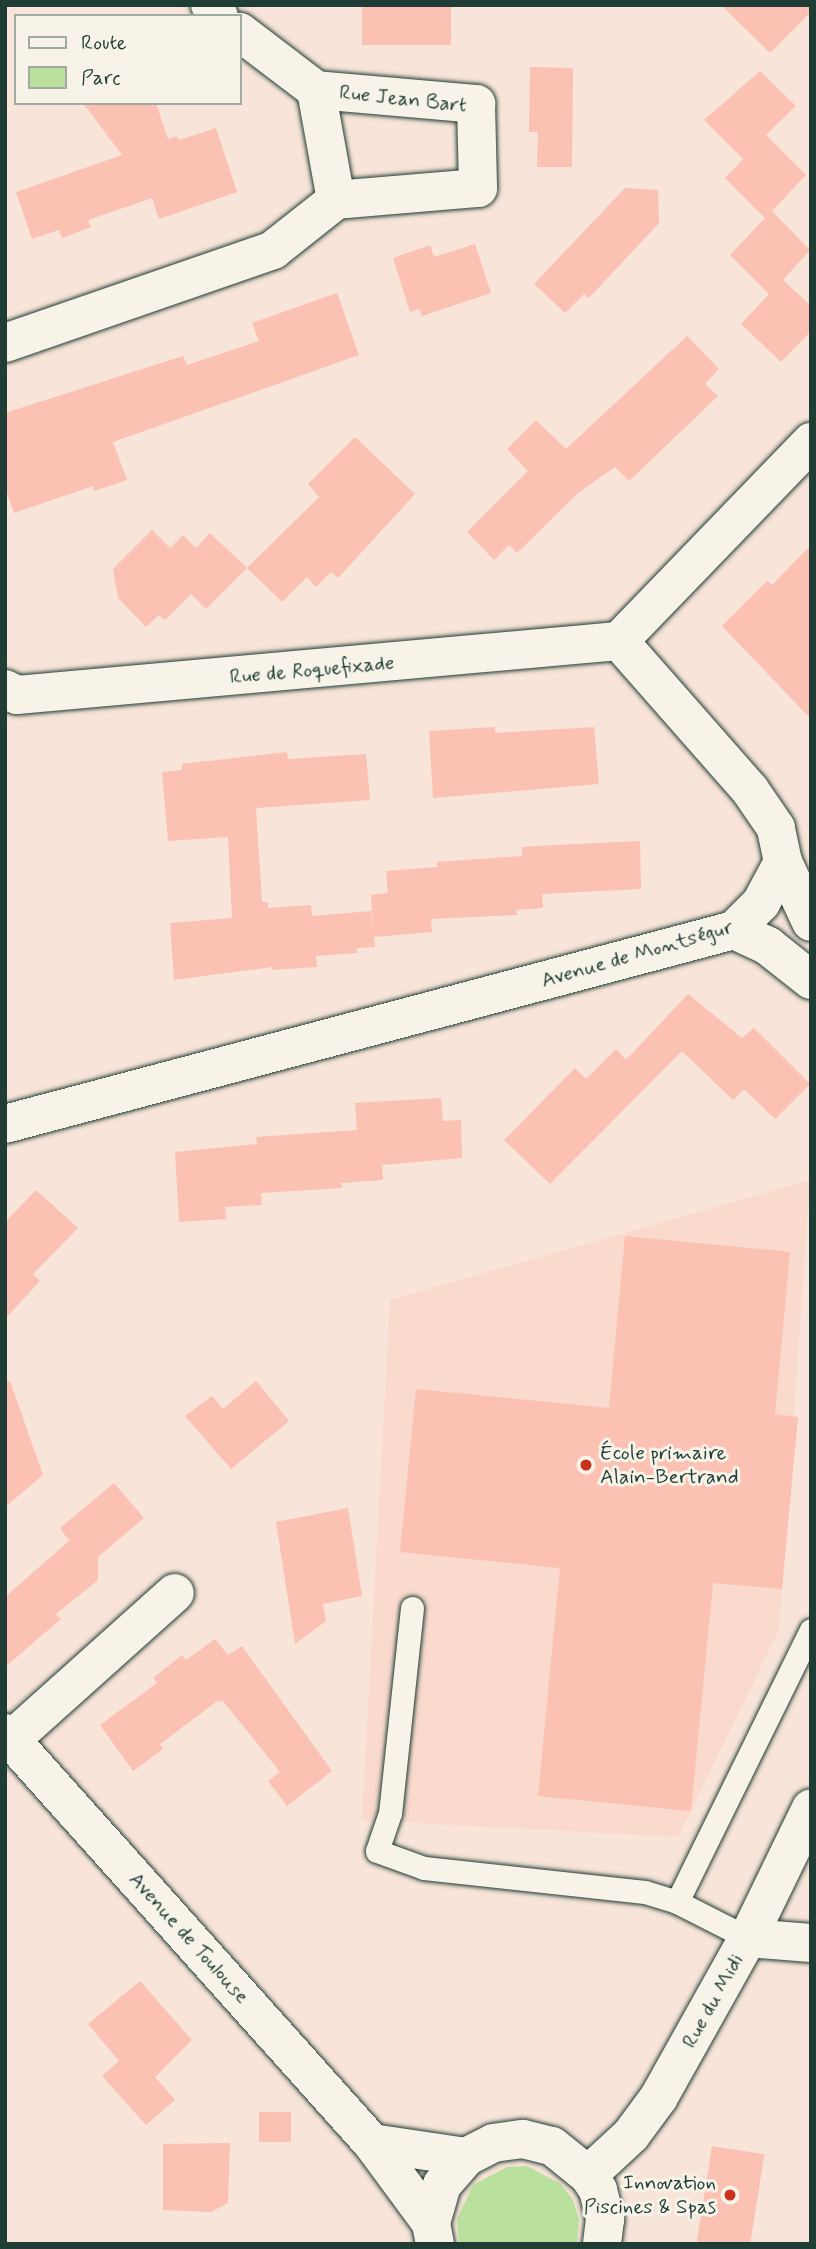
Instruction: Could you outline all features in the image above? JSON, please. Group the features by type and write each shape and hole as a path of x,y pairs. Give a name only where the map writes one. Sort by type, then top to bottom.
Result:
{"street":[{"name":"Rue Jean Bart","path":"242,34 316,90 476,104 478,188 336,200 316,90"},
{"path":"5,342 273,250 336,200"},
{"path":"811,442 619,641 750,790 776,828 783,862 811,922"},
{"name":"Rue de Roquefixade","path":"5,689 17,695 31,694 619,641"},
{"name":"Avenue de Montségur","path":"5,1124 734,930 761,903 783,862"},
{"path":"734,930 768,946 811,981"},
{"path":"8,1736 175,1593"},
{"name":"Avenue de Toulouse","path":"8,1736 372,2143 433,2233"},
{"name":"Rue du Midi","path":"588,2175 631,2135 659,2097 748,1938 811,1808"},
{"path":"748,1938 811,1943"},
{"path":"433,2233 442,2185 466,2157 493,2143 523,2139 552,2146 588,2175 598,2190 609,2239"},
{"path":"372,2143 466,2157"}],"lane":[{"path":"412,1608 390,1813 377,1851 424,1868 645,1892 677,1902 748,1938"},
{"path":"677,1902 811,1629"}],"shaded area":[{"name":"École primaire Alain-Bertrand","path":"810,1180 779,1630 678,1837 362,1820 390,1300"}],"green space":[{"path":"527,2166 561,2184 573,2200 579,2219 577,2244 459,2244 457,2219 473,2185 507,2167"}],"building":[{"path":"362,5 451,5 451,45 362,45"},
{"path":"721,5 811,5 811,12 770,53"},
{"path":"530,67 573,68 572,167 537,167 538,132 529,132"},
{"path":"760,71 796,106 766,135 806,175 772,211 810,250 783,280 811,306 811,331 781,362 741,324 769,294 730,255 765,218 725,178 743,159 704,120"},
{"path":"84,105 157,105 168,139 177,136 179,140 216,128 237,192 159,219 152,198 88,220 91,227 62,238 59,230 32,239 16,192 122,155"},
{"path":"625,188 658,190 659,223 589,298 584,294 565,313 534,284"},
{"path":"475,244 491,293 422,316 419,309 410,312 393,258 430,245 434,257"},
{"path":"337,293 359,355 113,442 127,480 94,491 93,486 14,513 5,487 5,413 183,356 187,365 259,341 252,323"},
{"path":"687,336 719,369 705,384 718,396 629,481 615,467 578,493 517,553 509,545 494,560 467,532 528,471 507,449 536,420 566,449"},
{"path":"355,437 415,494 338,578 331,572 316,587 307,577 282,602 247,568 319,497 308,484"},
{"path":"152,530 170,548 183,535 196,548 210,533 247,568 206,609 191,594 165,620 159,615 146,627 118,598 113,569"},
{"path":"811,545 811,719 722,626 767,581 772,585"},
{"path":"495,727 495,733 594,727 599,784 433,798 429,731"},
{"path":"287,752 288,759 366,754 370,800 256,808 262,902 268,902 268,908 311,905 312,916 371,911 373,933 371,895 388,893 386,871 437,867 437,862 522,856 522,847 556,845 640,841 641,889 542,894 543,908 516,910 517,915 431,919 432,932 374,937 375,947 357,948 357,953 316,956 317,967 272,970 272,967 174,980 170,923 232,918 228,837 168,841 162,772 182,770 182,764"},
{"path":"688,994 742,1038 754,1028 810,1084 775,1119 744,1089 733,1100 682,1051 550,1184 504,1140 575,1068 586,1079 616,1049 626,1060"},
{"path":"441,1098 443,1121 461,1120 462,1158 382,1165 383,1180 341,1183 342,1188 261,1193 262,1205 225,1207 226,1219 179,1222 175,1152 257,1144 256,1137 357,1130 355,1103"},
{"path":"36,1190 78,1228 33,1274 40,1281 5,1319 5,1222"},
{"path":"625,1236 790,1252 775,1414 798,1417 782,1589 713,1583 691,1811 538,1796 560,1568 400,1552 416,1389 609,1408"},
{"path":"10,1381 43,1475 5,1507 5,1382"},
{"path":"256,1381 289,1421 231,1469 185,1416 212,1396 223,1409"},
{"path":"114,1483 144,1518 98,1557 98,1580 56,1614 61,1619 5,1667 5,1597 69,1541 60,1528"},
{"path":"348,1508 362,1596 323,1604 326,1621 295,1644 276,1522"},
{"path":"215,1639 228,1655 242,1646 332,1771 287,1806 268,1781 280,1772 223,1701 216,1702 160,1744 163,1749 133,1771 100,1725 157,1683 153,1678 182,1655 186,1660"},
{"path":"140,1981 192,2040 155,2077 175,2100 146,2125 102,2076 119,2061 88,2024"},
{"path":"259,2112 291,2112 291,2142 259,2142"},
{"path":"230,2143 228,2203 211,2212 163,2210 163,2144"},
{"path":"712,2146 764,2154 750,2244 697,2244"}],"place":[{"name":"École primaire Alain-Bertrand","path":"586,1465"},
{"name":"Innovation Piscines & Spas","path":"730,2195"}]}
